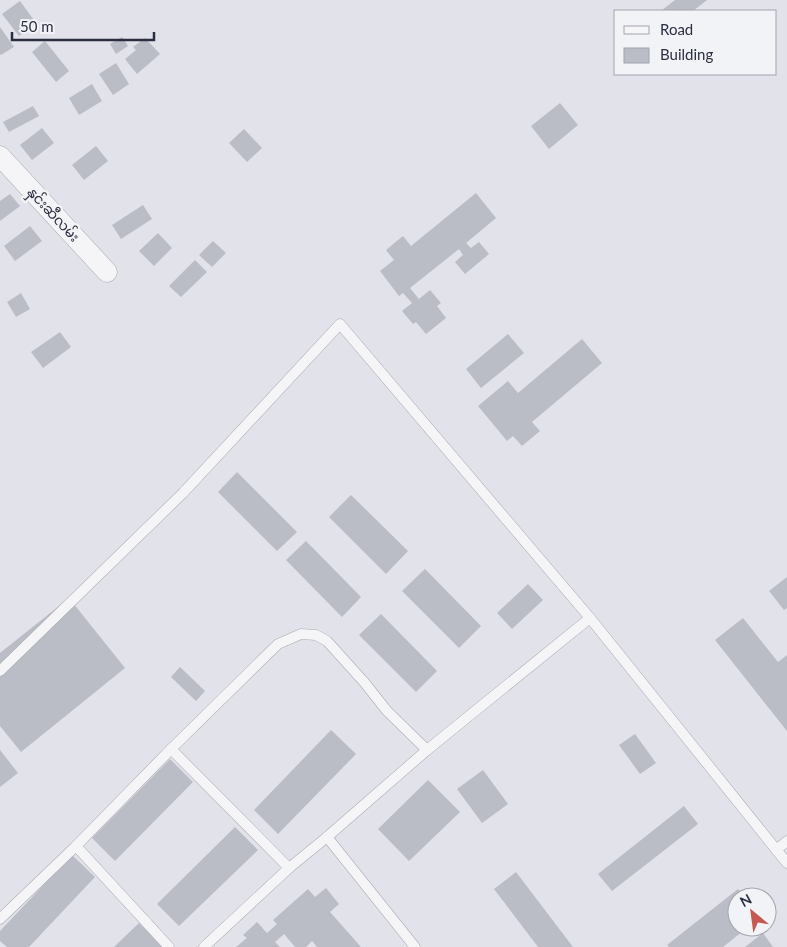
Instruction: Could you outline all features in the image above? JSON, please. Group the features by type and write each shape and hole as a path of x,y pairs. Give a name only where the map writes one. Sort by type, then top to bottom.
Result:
{"street":[{"name":"နှင်းဆီလမ်း","path":"0,156 107,272"}],"lane":[{"path":"0,672 183,493 340,324 590,618 787,863"},
{"path":"204,947 289,868 426,750 590,618"},
{"path":"0,919 76,846 278,644 301,634 316,635 327,641 387,711 426,750"},
{"path":"171,749 289,868"},
{"path":"327,837 415,947"},
{"path":"776,850 787,842"},
{"path":"76,846 169,947"}],"building":[{"path":"675,0 707,0 694,10 662,10"},
{"path":"20,1 36,23 19,36 2,14"},
{"path":"0,27 14,47 1,55 0,54"},
{"path":"122,37 128,46 116,54 110,44"},
{"path":"145,38 160,54 137,74 125,59 136,50 133,47"},
{"path":"45,41 69,71 56,82 32,52"},
{"path":"116,63 129,84 113,95 99,74"},
{"path":"92,84 102,101 79,115 69,98"},
{"path":"560,103 578,125 549,149 531,126"},
{"path":"33,106 39,116 9,132 3,122"},
{"path":"42,128 54,143 32,160 20,145"},
{"path":"244,129 262,148 247,162 229,143"},
{"path":"96,146 108,161 84,180 72,165"},
{"path":"476,193 496,218 466,243 471,248 479,242 489,254 465,274 455,262 463,255 459,249 410,288 419,299 430,290 441,303 437,306 446,318 426,334 416,322 413,324 402,311 412,303 403,293 399,296 380,271 394,260 386,250 403,236 411,246"},
{"path":"10,194 20,206 0,221 0,201"},
{"path":"143,205 152,219 121,239 112,225"},
{"path":"30,226 42,241 15,261 4,246"},
{"path":"158,233 172,248 154,266 139,251"},
{"path":"213,241 226,253 212,267 199,255"},
{"path":"195,260 207,272 181,297 169,286"},
{"path":"21,293 30,309 16,317 7,302"},
{"path":"60,332 71,347 43,368 31,352"},
{"path":"508,334 524,353 481,388 466,369"},
{"path":"582,339 602,363 532,422 540,431 522,446 513,436 507,441 478,406 508,381 518,393"},
{"path":"237,472 297,532 277,551 218,492"},
{"path":"351,495 408,551 386,574 329,517"},
{"path":"306,541 361,597 342,617 286,560"},
{"path":"425,569 481,626 459,648 402,591"},
{"path":"787,577 787,608 784,610 769,591"},
{"path":"528,584 543,600 512,629 497,613"},
{"path":"69,598 125,668 21,752 0,726 0,653"},
{"path":"381,614 437,671 416,692 359,635"},
{"path":"743,618 778,662 787,655 787,731 715,640"},
{"path":"180,667 205,691 196,701 171,677"},
{"path":"331,730 356,754 278,834 254,810"},
{"path":"635,734 656,763 640,774 619,745"},
{"path":"0,750 18,773 0,787"},
{"path":"170,759 193,782 115,861 92,838"},
{"path":"483,770 508,804 482,823 457,789"},
{"path":"428,780 460,812 409,861 378,829"},
{"path":"684,806 698,824 612,891 598,874"},
{"path":"235,827 258,850 179,926 157,904"},
{"path":"72,855 95,877 29,947 7,947 0,941 0,931"},
{"path":"516,872 573,947 538,947 494,889"},
{"path":"326,888 339,904 330,912 361,947 317,947 312,941 306,947 295,947 284,934 275,942 280,947 236,947 247,938 243,935 257,922 267,933 277,924 273,920 308,889 315,897"},
{"path":"727,898 727,937 736,937 723,947 669,947 667,945"},
{"path":"139,923 163,947 114,947"},
{"path":"758,937 766,937 773,947 745,947"}]}
